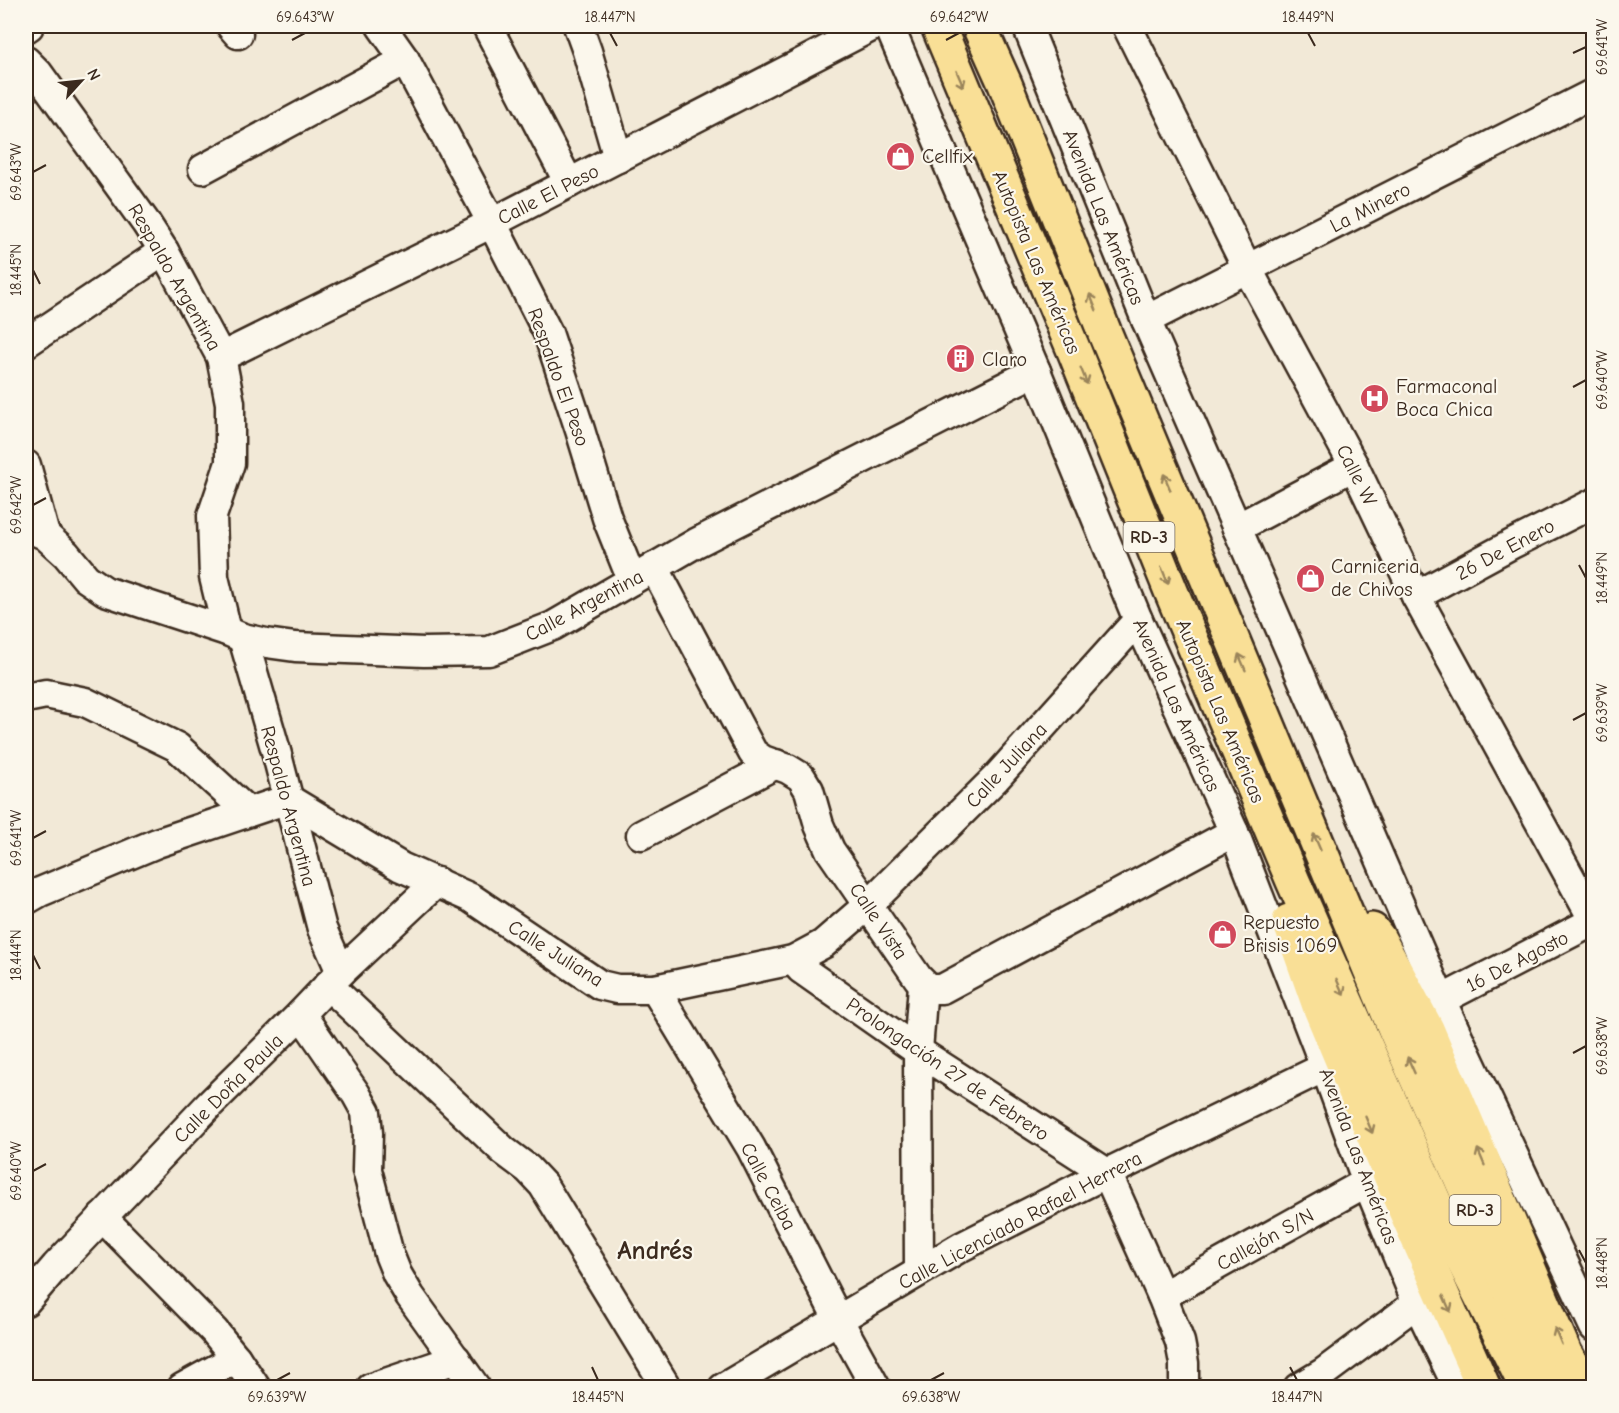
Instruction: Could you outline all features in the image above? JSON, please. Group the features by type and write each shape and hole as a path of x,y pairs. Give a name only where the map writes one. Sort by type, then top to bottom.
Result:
{"highway":[{"name":"Autopista Las Américas","path":"938,26 1293,881 1444,1223 1527,1388"},
{"name":"Autopista Las Américas","path":"979,26 1005,84 1106,336 1396,1032 1553,1388"},
{"path":"1231,733 1269,864 1319,1006 1400,1199 1484,1388"},
{"path":"1333,879 1379,939 1427,1029 1565,1353 1585,1388"}],"street":[{"name":"Respaldo El Peso","path":"381,26 405,60 548,333 607,518 643,574"},
{"path":"487,26 569,183"},
{"path":"578,26 618,158"},
{"name":"Calle El Peso","path":"221,357 492,223 873,26"},
{"name":"Avenida Las Américas","path":"889,26 1036,371 1138,620 1234,832 1367,1182 1417,1303 1458,1388"},
{"name":"Avenida Las Américas","path":"1027,26 1146,320 1441,1000 1593,1327"},
{"name":"Calle W","path":"1127,26 1248,268 1354,466 1416,596 1593,921"},
{"path":"203,169 405,60"},
{"name":"Respaldo Argentina","path":"30,72 146,223 164,251 221,357 230,403 230,462 212,516 214,577 235,634 288,799 334,979"},
{"name":"La Minero","path":"1146,320 1593,93"},
{"path":"26,343 164,251"},
{"name":"Calle Argentina","path":"35,531 66,554 86,578 105,591 266,643 295,647 424,652 489,651 553,626 696,543 1036,371"},
{"path":"26,465 35,531"},
{"path":"1237,528 1354,466"},
{"name":"26 De Enero","path":"1416,596 1593,502"},
{"name":"Calle Vista","path":"643,574 753,753 801,777 809,790 819,825 830,850 923,985"},
{"name":"Calle Juliana","path":"288,799 401,867 471,898 600,985 617,989 655,989 793,960 823,944 868,905 996,778 1138,620"},
{"path":"26,698 46,694 85,702 177,747 248,812"},
{"path":"641,835 776,764"},
{"path":"26,900 157,843 288,799"},
{"path":"919,1271 918,1051 923,985 929,989 942,989 1234,832"},
{"name":"Calle Doña Paula","path":"26,1301 209,1105 334,979 437,882"},
{"name":"16 De Agosto","path":"1441,1000 1593,921"},
{"name":"Prolongación 27 de Febrero","path":"793,960 801,969 918,1051 1107,1173"},
{"path":"334,979 504,1151 528,1169 543,1185 667,1388"},
{"name":"Calle Ceiba","path":"655,989 751,1148 838,1319 876,1388"},
{"path":"301,1014 366,1112 367,1170 389,1254 397,1274 410,1296 476,1388"},
{"name":"Calle Licenciado Rafael Herrera","path":"723,1388 961,1247 1324,1067"},
{"path":"1107,1173 1180,1342 1184,1363 1184,1388"},
{"name":"Callejón S/N","path":"1162,1296 1367,1182"},
{"path":"102,1217 214,1331 256,1388"},
{"path":"1298,1388 1323,1373 1417,1303"},
{"path":"182,1388 236,1358"},
{"path":"371,1388 456,1359"}],"place":[{"name":"Cellfix","path":"901,156"},
{"name":"Claro","path":"961,359"},
{"name":"Farmaconal Boca Chica","path":"1375,398"},
{"name":"Carniceria de Chivos","path":"1310,578"},
{"name":"Repuesto Brisis 1069","path":"1222,934"}],"district":[{"name":"Andrés","path":"655,1250"}]}
